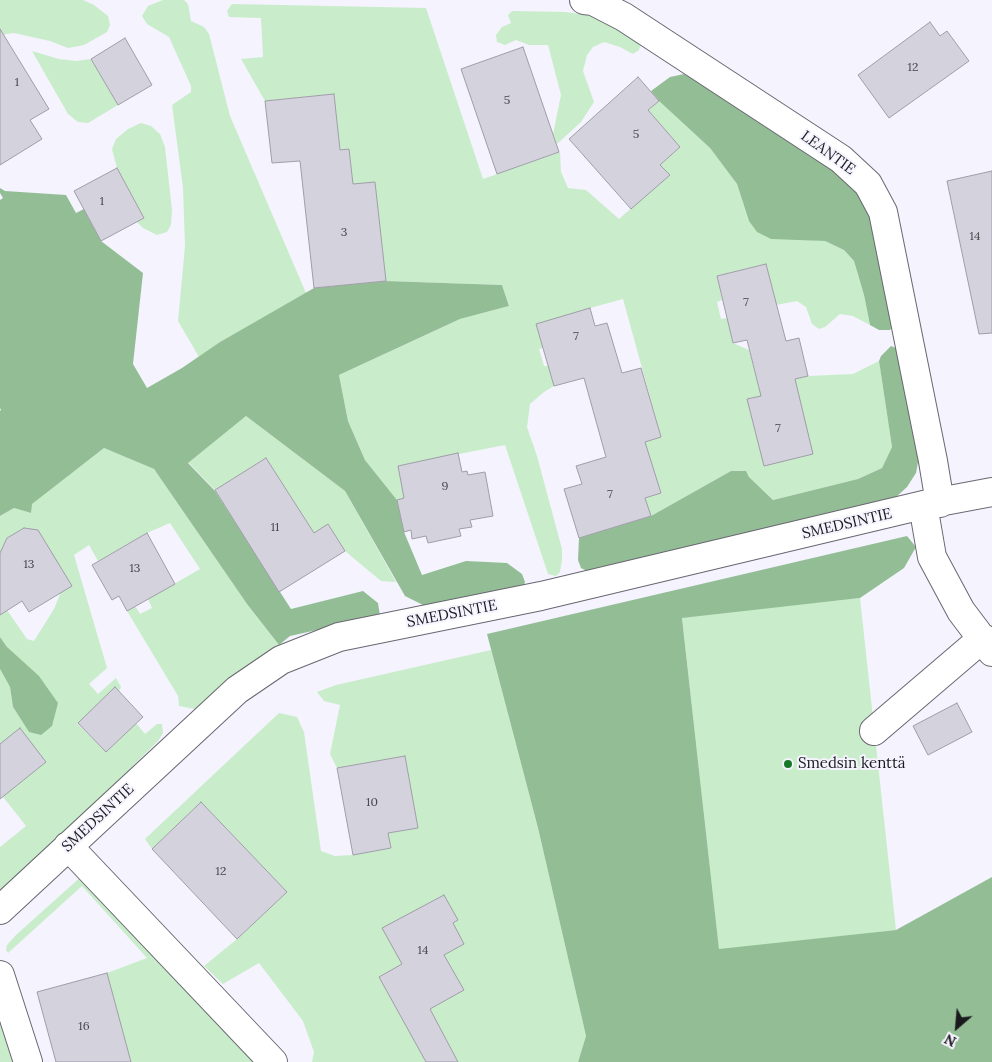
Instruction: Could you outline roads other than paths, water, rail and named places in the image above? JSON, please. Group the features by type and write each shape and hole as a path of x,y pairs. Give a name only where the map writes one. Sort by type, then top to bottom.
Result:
{"street":[{"name":"LEANTIE","path":"584,0 593,1 624,17 841,159 868,184 884,212 932,452 932,557 961,611 987,645"},
{"name":"SMEDSINTIE","path":"0,910 237,690 289,656 339,637 542,596 931,504 992,492"},
{"path":"874,731 987,645"},
{"path":"68,846 273,1062"},
{"path":"0,975 28,1062"}],"place":[{"name":"Smedsin kenttä","path":"788,764"}]}
